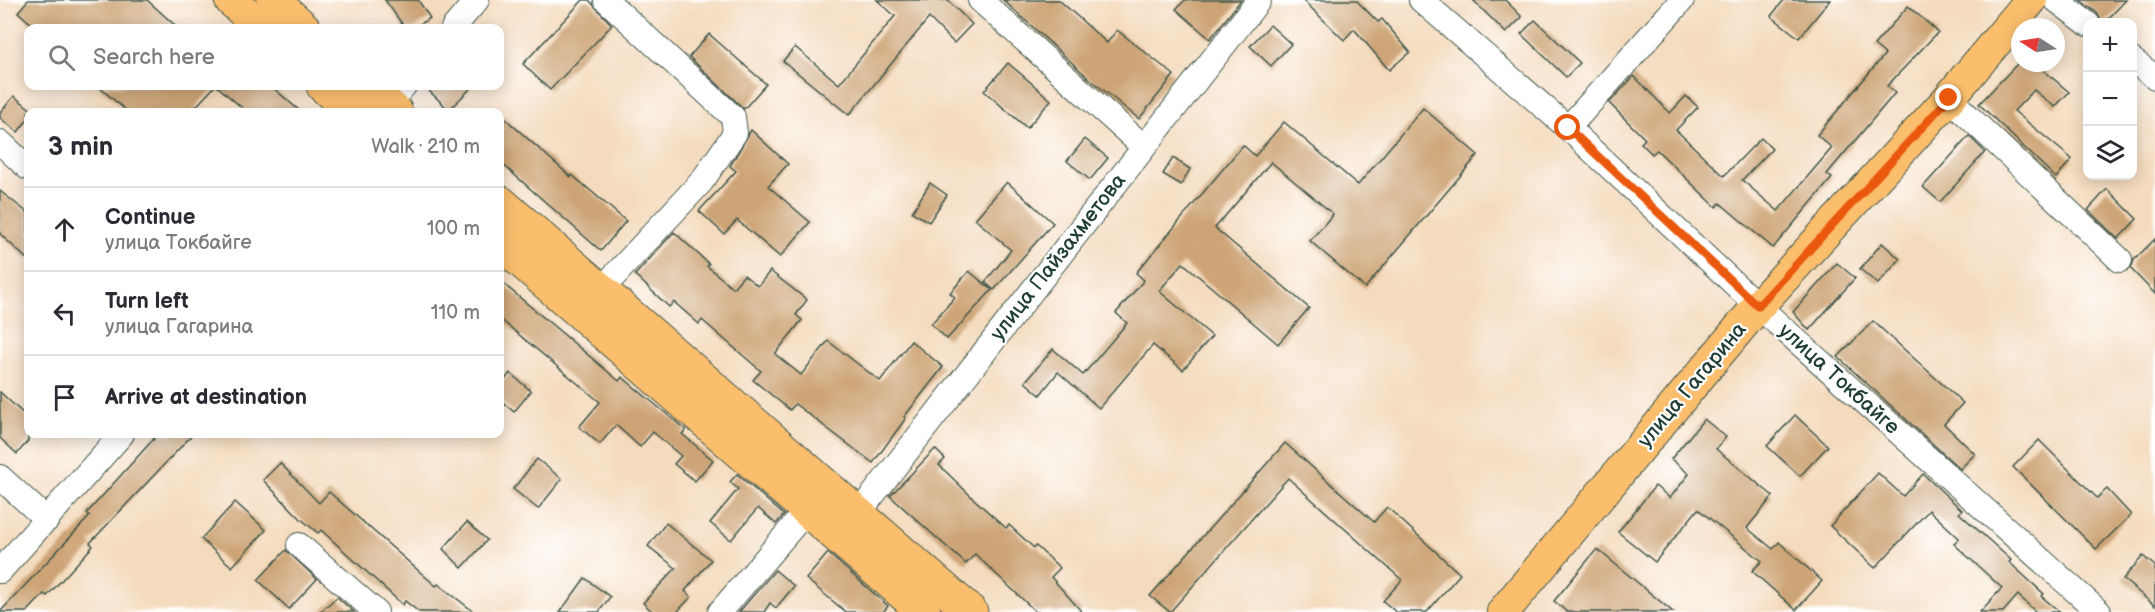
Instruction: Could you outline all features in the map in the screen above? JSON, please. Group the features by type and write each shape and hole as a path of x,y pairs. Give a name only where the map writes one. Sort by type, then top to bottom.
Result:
{"highway":[{"path":"231,0 258,24"},
{"path":"273,0 300,24"},
{"path":"327,90 348,108"},
{"path":"504,205 970,612"},
{"path":"504,246 924,612"}],"main road":[{"name":"улица Гагарина","path":"1503,612 1758,306 1949,98 2031,0"}],"street":[{"path":"456,24 477,0"},
{"path":"601,290 702,181 735,133 733,117 606,0"},
{"path":"980,0 1144,147"},
{"name":"улица Пайзахметова","path":"858,514 1259,0"},
{"name":"улица Токбайге","path":"1421,0 1568,128 1758,306 2098,612"},
{"path":"1568,128 1682,0"},
{"path":"2056,0 2083,20"},
{"path":"2137,63 2155,77"},
{"path":"1949,98 2120,260"},
{"path":"0,142 24,164"},
{"path":"0,571 118,438"},
{"path":"0,477 46,520"},
{"path":"720,612 807,510"},
{"path":"298,545 376,612"}],"building":[{"path":"28,0 147,0 174,24 32,24 18,12"},
{"path":"385,0 418,0 430,18 420,24 402,24"},
{"path":"583,0 589,0 612,25 550,90 523,64"},
{"path":"877,0 947,0 972,24 954,43 929,18 849,115 783,61 795,47 839,84 895,16"},
{"path":"1003,0 1059,0 1107,43 1117,30 1174,75 1139,119 1091,80"},
{"path":"1185,0 1241,0 1210,39 1176,9"},
{"path":"1303,0 1356,0 1378,22 1382,19 1410,52 1389,70 1354,29 1344,40"},
{"path":"1473,0 1505,0 1522,17 1506,33"},
{"path":"1784,0 1830,0 1799,38 1771,16"},
{"path":"2080,0 2126,0 2109,18 2100,18 2097,13"},
{"path":"1908,6 1938,32 1887,86 1895,93 1827,174 1832,178 1773,248 1720,203 1716,207 1657,150 1652,154 1641,143 1645,139 1609,103 1634,76 1670,113 1686,96 1698,107 1676,130 1724,176 1761,138 1772,149 1742,180 1778,211 1832,148 1817,135 1885,54 1874,45"},
{"path":"1535,20 1580,63 1566,77 1521,34"},
{"path":"1270,25 1291,44 1271,66 1250,46"},
{"path":"709,34 766,84 744,109 689,57"},
{"path":"1008,63 1051,100 1027,128 984,91"},
{"path":"2011,70 2046,72 2069,92 2055,107 2034,90 2014,111 2072,159 2056,178 1979,104"},
{"path":"103,90 211,90 195,108 123,108"},
{"path":"222,90 276,90 296,108 242,108"},
{"path":"428,90 469,90 451,108 447,108"},
{"path":"14,96 29,108 24,108 24,124 18,132 0,118 0,113"},
{"path":"1423,108 1478,155 1365,288 1310,241 1333,214 1271,162 1215,228 1309,308 1278,344 1183,263 1159,291 1212,336 1183,370 1153,345 1099,408 1058,372 1040,395 1025,382 1053,349 1083,375 1127,323 1116,313 1144,280 1136,273 1243,145 1255,156 1284,122 1358,185"},
{"path":"504,118 571,177 572,175 626,221 601,251 504,166"},
{"path":"751,130 788,164 768,186 810,222 780,257 737,220 724,234 699,211 736,171 730,166"},
{"path":"1969,136 1985,152 1940,202 1923,187"},
{"path":"1085,139 1108,158 1090,180 1067,161"},
{"path":"1173,158 1190,169 1181,185 1163,174"},
{"path":"1007,182 1053,223 994,290 985,282 1011,250 975,219"},
{"path":"930,183 947,195 929,222 912,212"},
{"path":"2107,189 2137,219 2118,239 2088,210"},
{"path":"0,191 24,210 24,256 0,234"},
{"path":"674,232 709,264 707,266 733,288 744,275 758,286 770,271 807,300 796,315 802,320 775,354 801,375 828,341 880,381 911,341 943,367 904,417 906,418 873,463 795,404 790,410 753,380 761,371 702,320 699,324 674,302 669,307 635,275"},
{"path":"2155,239 2155,294 2131,269 2134,260"},
{"path":"1882,243 1900,259 1878,284 1860,269"},
{"path":"1837,263 1855,278 1809,330 1793,312"},
{"path":"969,271 992,290 947,339 931,324 955,297 950,293"},
{"path":"504,284 619,381 622,377 686,430 682,434 713,460 695,481 674,464 681,456 653,432 640,447 616,425 600,444 579,427 600,402 504,322"},
{"path":"1873,321 1963,403 1944,424 1975,454 1960,469 1838,357"},
{"path":"510,373 531,391 514,412 504,403 504,381"},
{"path":"0,392 24,414 24,438 28,438 28,441 17,454 0,438"},
{"path":"1795,415 1828,446 1800,476 1767,446"},
{"path":"1704,419 1726,437 1716,449 1773,496 1747,528 1773,549 1779,542 1822,581 1796,610 1752,571 1762,561 1698,509 1655,562 1618,532 1655,486 1670,498 1689,474 1671,459"},
{"path":"154,438 189,438 90,543 93,546 47,596 44,594 27,612 0,612 90,516 87,513"},
{"path":"2039,440 2097,498 2107,489 2131,515 2096,549 2013,467"},
{"path":"1285,443 1374,522 1387,507 1460,574 1427,612 1396,612 1383,601 1402,580 1288,478 1170,612 1150,596"},
{"path":"935,449 945,459 939,465 976,501 1006,528 1009,525 1060,568 1051,577 1082,612 1036,612 975,554 966,564 890,496"},
{"path":"537,459 562,479 538,509 513,489"},
{"path":"280,463 319,503 329,492 436,586 438,584 474,612 419,612 405,601 403,605 321,530 318,533 301,519 263,480"},
{"path":"1878,473 1903,496 1923,474 1962,510 1959,513 2011,560 2009,562 2044,594 2041,596 2060,612 2036,612 2018,595 2003,612 1980,612 2002,588 1954,544 1959,538 1929,510 1875,568 1830,526"},
{"path":"737,474 784,515 776,524 758,508 731,540 710,523 738,489 730,482"},
{"path":"235,502 266,530 232,567 201,539"},
{"path":"467,522 487,540 462,568 443,549"},
{"path":"666,523 711,560 685,591 691,597 677,612 653,612 643,603 676,568 648,546"},
{"path":"1597,549 1673,612 1567,612 1554,601"},
{"path":"286,550 317,579 289,609 258,580"},
{"path":"828,553 888,606 883,612 846,612 806,579"},
{"path":"2143,556 2155,566 2155,606 2123,579"},
{"path":"775,570 794,586 776,608 770,603 764,612 739,612"},
{"path":"585,578 610,597 599,612 560,612"},
{"path":"337,597 354,612 320,612"}],"route":[{"path":"1568,128 1758,306 1949,98"}]}
